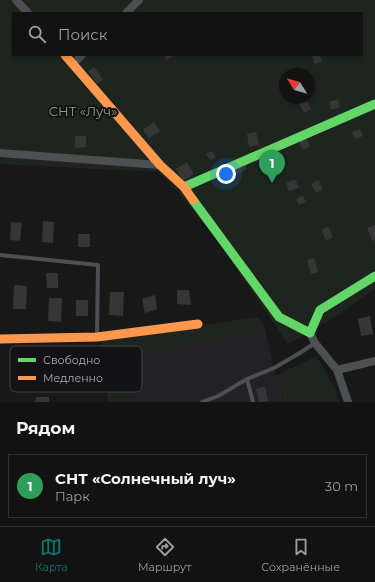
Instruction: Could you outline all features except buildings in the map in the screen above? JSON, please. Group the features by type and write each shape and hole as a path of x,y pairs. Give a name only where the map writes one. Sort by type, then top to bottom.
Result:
{"street":[{"path":"16,0 27,12"},
{"path":"127,12 140,0"},
{"path":"66,56 160,165 184,187 279,317 310,333 315,343 337,370 348,402"},
{"path":"73,64 81,56"},
{"path":"184,187 375,104"},
{"path":"0,153 160,165"},
{"path":"310,333 320,310 375,276"},
{"path":"0,338 97,337 198,324"},
{"path":"337,370 375,361"}],"lane":[{"path":"0,255 98,265 97,337"},
{"path":"202,402 218,396 246,379 274,368 315,343"},
{"path":"246,379 254,402"}],"shaded area":[{"path":"265,329 284,402 127,402 124,392 142,392 142,353"}],"green space":[{"name":"СНТ «Луч»","path":"0,0 375,0 375,289 329,321 288,344 212,233 180,194 159,172 0,164"},
{"path":"258,317 265,329 142,353 142,346 102,346 101,341"},
{"path":"317,356 336,391 339,402 284,402 276,375"},
{"path":"107,392 124,392 127,402 108,402"}],"traffic: fast":[{"path":"184,187 375,104"},
{"path":"193,200 279,317 310,333 320,310 375,276"}],"traffic: slow":[{"path":"66,56 160,165 184,187 193,200"},
{"path":"0,339 97,337 198,324"}],"place":[{"name":"СНТ «Солнечный луч»","path":"272,183"}]}
